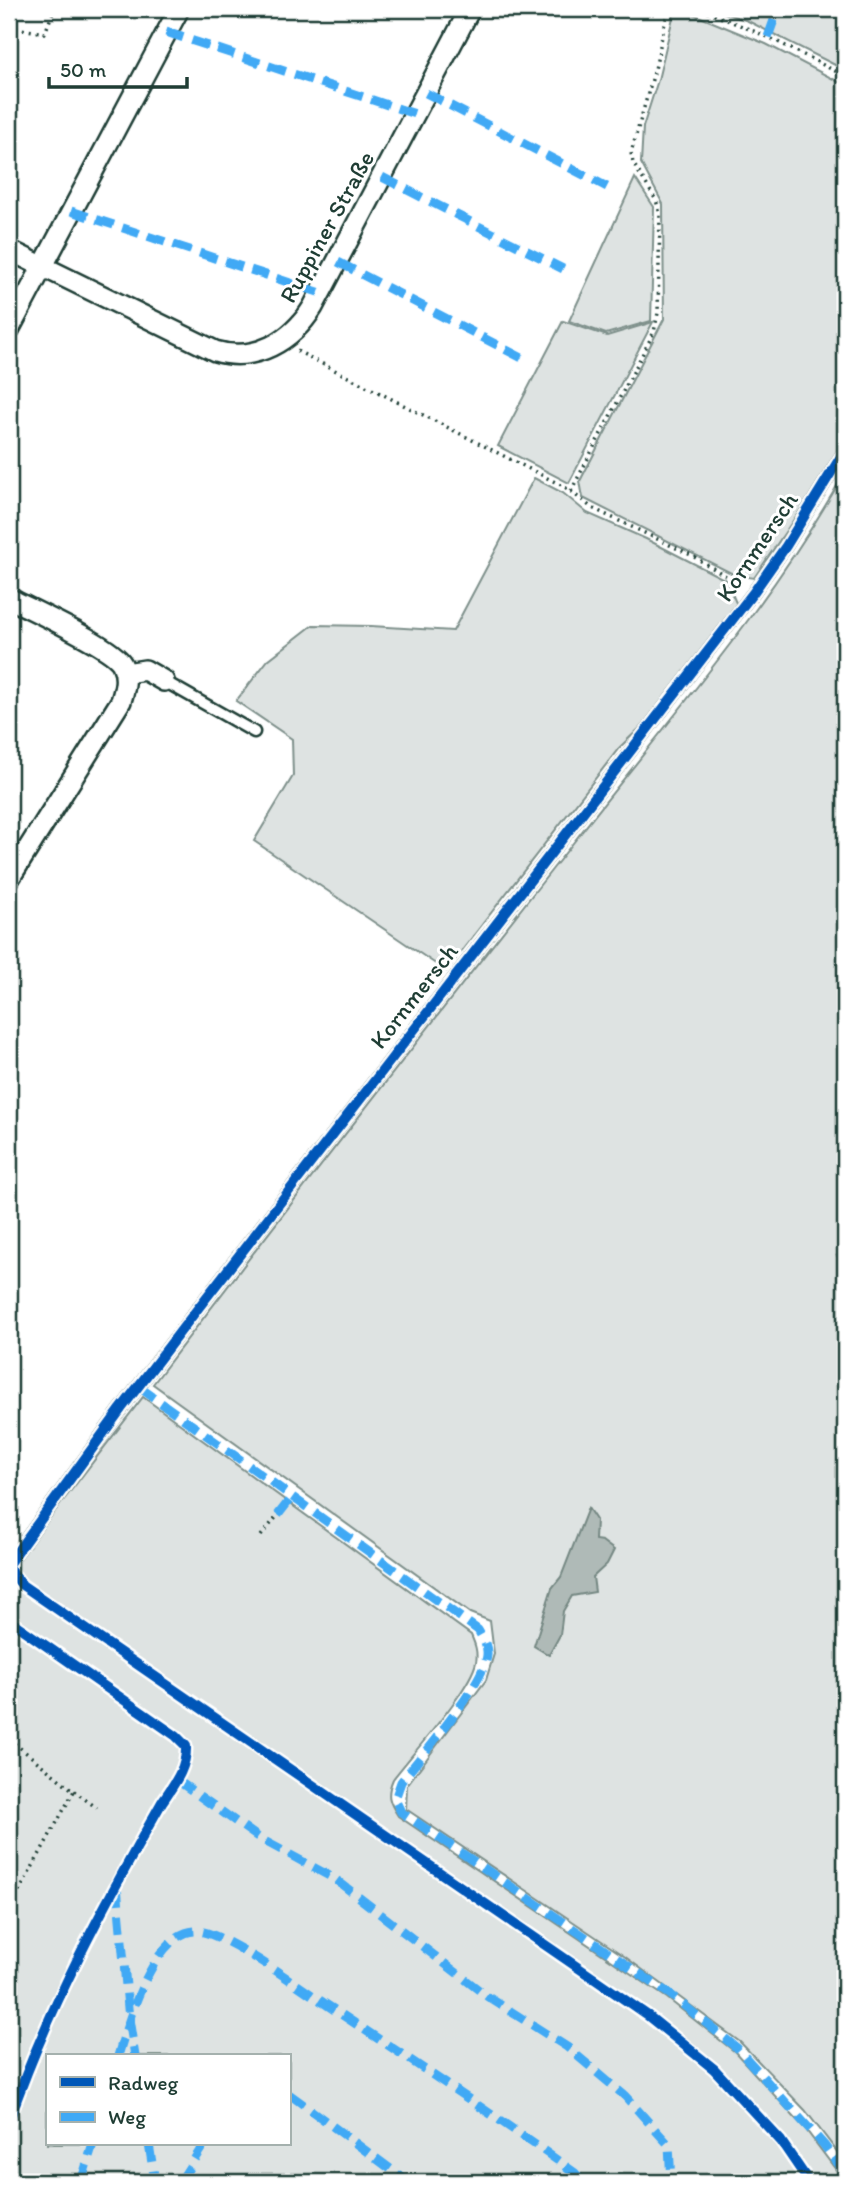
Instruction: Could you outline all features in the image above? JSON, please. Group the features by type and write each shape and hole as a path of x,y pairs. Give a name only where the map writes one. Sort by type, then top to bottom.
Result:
{"street":[{"path":"9,330 179,9"},
{"name":"Ruppiner Straße","path":"9,250 215,351 229,354 250,353 279,342 300,325 313,307 470,9"},
{"path":"9,598 114,654 126,673 126,685 121,701 9,878"},
{"path":"126,673 145,670 164,681"}],"lane":[{"name":"Kornmersch","path":"9,1563 199,1307 753,593 786,546 845,450"},
{"path":"164,681 254,732"}],"path":[{"path":"9,27 45,33 54,9"},
{"path":"571,491 654,332 658,313 659,207 631,153 655,69 668,9"},
{"path":"701,9 758,32 845,76"},
{"path":"279,342 571,491 592,509 691,555 753,593"},
{"path":"261,1536 278,1515"},
{"path":"9,1739 97,1808"},
{"path":"9,1910 74,1791"}],"shaded area":[{"path":"675,9 681,9 766,44 845,85 845,444 754,578 735,575 583,498 580,481 664,319 663,204 641,163 643,127 658,80"},
{"path":"713,9 845,9 845,70 748,21"},
{"path":"635,178 654,207 651,321 606,334 569,321"},
{"path":"563,321 607,336 653,322 569,483 498,446"},
{"path":"845,472 845,1260 836,1255 845,1262 845,2162 805,2110 740,2042 624,1956 406,1809 407,1785 486,1680 494,1654 490,1621 470,1613 153,1384 751,616 816,521"},
{"path":"534,478 563,493 587,513 646,539 726,580 737,605 646,722 619,748 446,971 254,841 293,776 292,739 236,701 268,660 313,625 453,631"},
{"path":"143,1397 471,1635 477,1655 472,1674 453,1704 393,1779 390,1798 398,1816 667,1998 735,2052 806,2130 845,2182 9,2182 9,1568"},
{"path":"588,1508 596,1520 595,1540 602,1541 614,1550 607,1564 593,1577 595,1592 572,1596 563,1611 560,1635 549,1655 534,1646 552,1588 561,1577"}],"marked path":[{"path":"768,37 778,9"},
{"path":"166,32 415,114"},
{"path":"426,93 607,187"},
{"path":"382,177 563,269"},
{"path":"71,211 321,293"},
{"path":"338,262 522,358"},
{"path":"139,1387 478,1630 487,1648 484,1667 464,1701 401,1782 395,1799 401,1812 671,1995 737,2048 824,2145 845,2174"},
{"path":"278,1515 292,1497"},
{"path":"177,1780 259,1838 335,1879 488,1997 567,2047 625,2096 669,2145 671,2182"},
{"path":"117,1886 135,2054"},
{"path":"119,2054 136,2002 155,1963 180,1936 195,1931 207,1933 241,1949 279,1973 513,2129 575,2173 583,2182"},
{"path":"290,2095 408,2182"},
{"path":"81,2182 92,2146"},
{"path":"149,2146 155,2182"},
{"path":"180,2182 203,2146"}],"cycle path":[{"path":"9,1563 199,1307 753,593 786,546 845,450"},
{"path":"9,1569 22,1585 647,2015 714,2069 781,2141 809,2182"},
{"path":"9,1620 176,1736 186,1746 179,1776 119,1879 59,1998 9,2121"}]}
